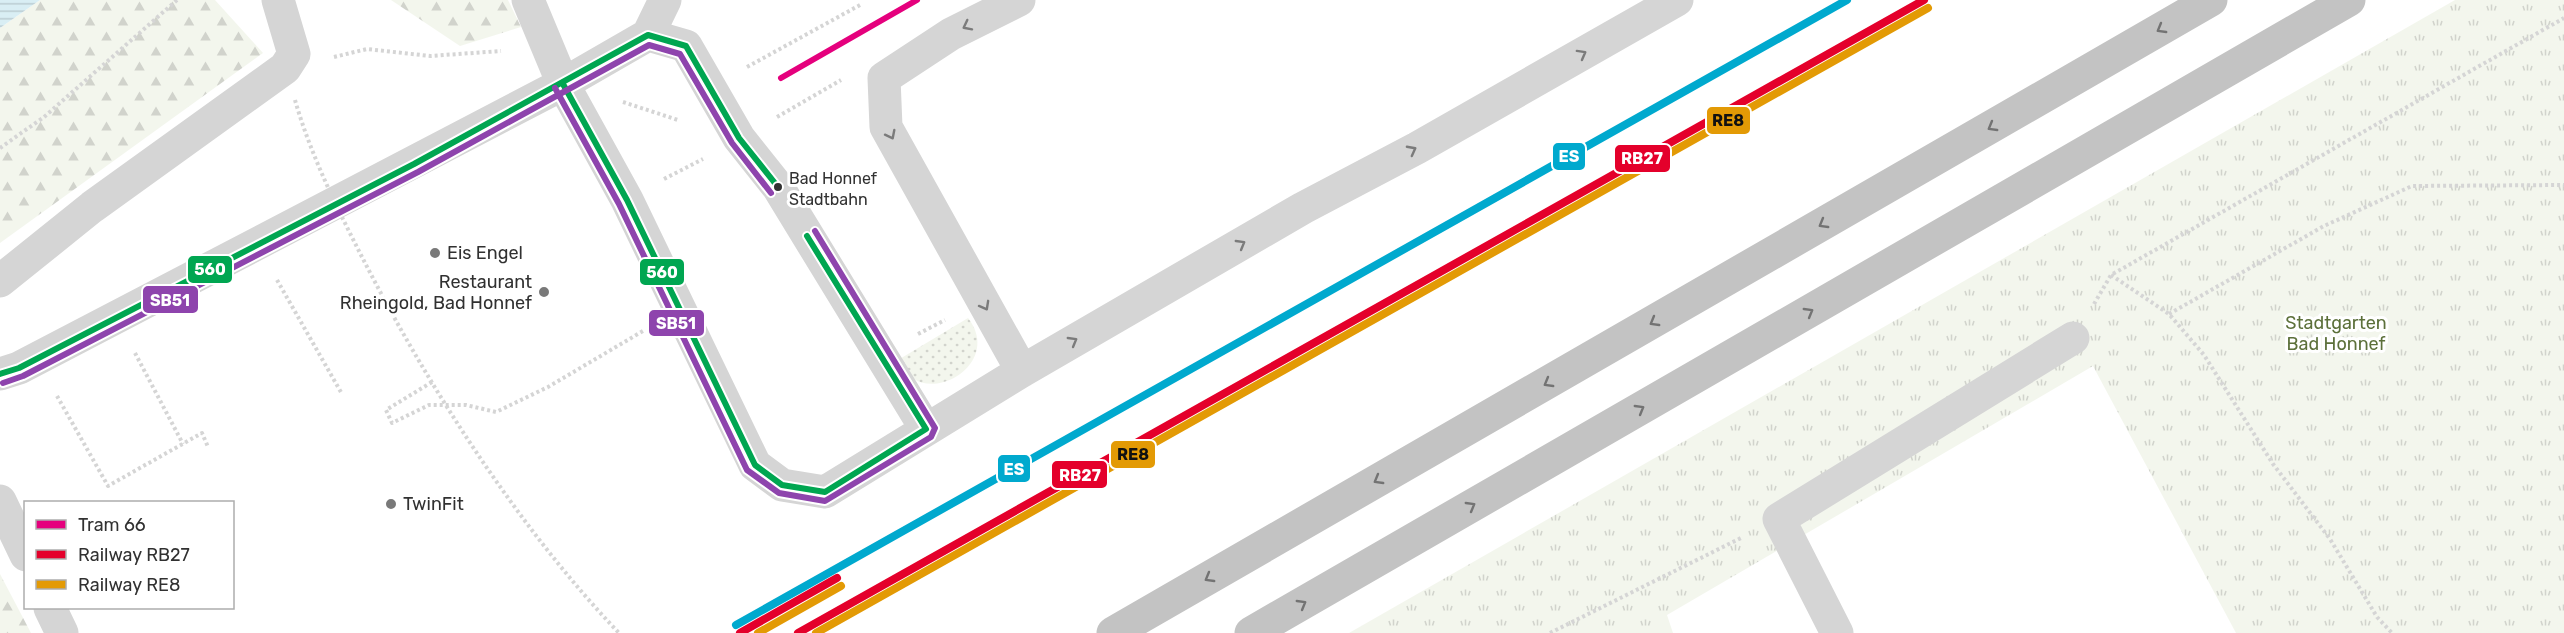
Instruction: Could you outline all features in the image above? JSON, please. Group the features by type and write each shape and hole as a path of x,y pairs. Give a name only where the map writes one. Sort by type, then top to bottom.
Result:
{"highway":[{"path":"1113,633 2211,0"},
{"path":"1251,633 2349,0"}],"street":[{"path":"528,0 563,84 627,200 755,465 782,485 825,492 1022,371 1303,208 1417,148 1677,0"},
{"path":"0,374 36,359 257,246 563,84 648,35 665,0"},
{"path":"1019,0 951,34 884,78 886,127 1022,371"},
{"path":"0,281 92,207 285,68 294,54 279,1"},
{"path":"648,35 686,46 739,138 778,187 926,429"},
{"path":"1837,633 1779,519 2073,338"},
{"path":"0,501 24,551"},
{"path":"50,609 62,633"}],"path":[{"path":"0,148 44,117 177,0"},
{"path":"748,66 860,5"},
{"path":"2073,338 2111,275 2564,18"},
{"path":"322,60 367,49 430,56 500,50 529,102"},
{"path":"776,117 847,76"},
{"path":"563,84 739,138"},
{"path":"295,100 341,216 392,315 432,382 535,533 620,633"},
{"path":"627,200 739,138"},
{"path":"2169,314 2324,226 2412,186 2564,185"},
{"path":"257,246 342,394"},
{"path":"2111,275 2169,314 2204,355 2273,464 2330,539 2377,617 2392,633"},
{"path":"880,354 982,300"},
{"path":"432,382 386,410 392,423 429,405 466,405 496,412 548,387 679,310"},
{"path":"117,318 183,444"},
{"path":"36,359 108,486 202,433 208,447"},
{"path":"1550,633 1779,519"}],"green space":[{"path":"40,0 215,0 263,53 0,243 0,28"},
{"path":"391,0 508,0 521,27 460,46"},
{"name":"Stadtgarten Bad Honnef","path":"2455,0 2564,0 2564,633 2236,633 2093,366 1667,615 1673,633 1349,633"},
{"path":"968,318 976,333 977,348 973,361 964,371 952,379 938,383 925,383 912,378 898,360"},
{"path":"0,574 31,633 0,633"}],"shaded area":[{"path":"0,0 40,0 0,28"}],"tram line":[{"name":"66","path":"781,78 917,0"}],"rail line":[{"name":"RB27","path":"798,633 1924,0"},
{"name":"RE8","path":"816,633 1928,8"},
{"name":"RB27","path":"740,633 837,578"},
{"name":"RE8","path":"758,633 841,586"}],"transit line":[{"name":"ES","path":"736,625 1847,0"},
{"name":"560","path":"0,374 19,368 414,164 648,35 686,46 739,138 778,187"},
{"name":"SB51","path":"3,383 23,376 418,172 649,45 680,54 732,143 771,193"},
{"name":"560","path":"563,84 627,200 755,465 782,485 825,492 926,429 807,236"},
{"name":"SB51","path":"555,88 619,204 747,470 779,493 825,501 931,437 935,428 815,231"}],"place":[{"name":"Bad Honnef Stadtbahn","path":"778,187"},
{"name":"Eis Engel","path":"435,253"},
{"name":"Restaurant Rheingold, Bad Honnef","path":"544,292"},
{"name":"TwinFit","path":"391,504"}]}
